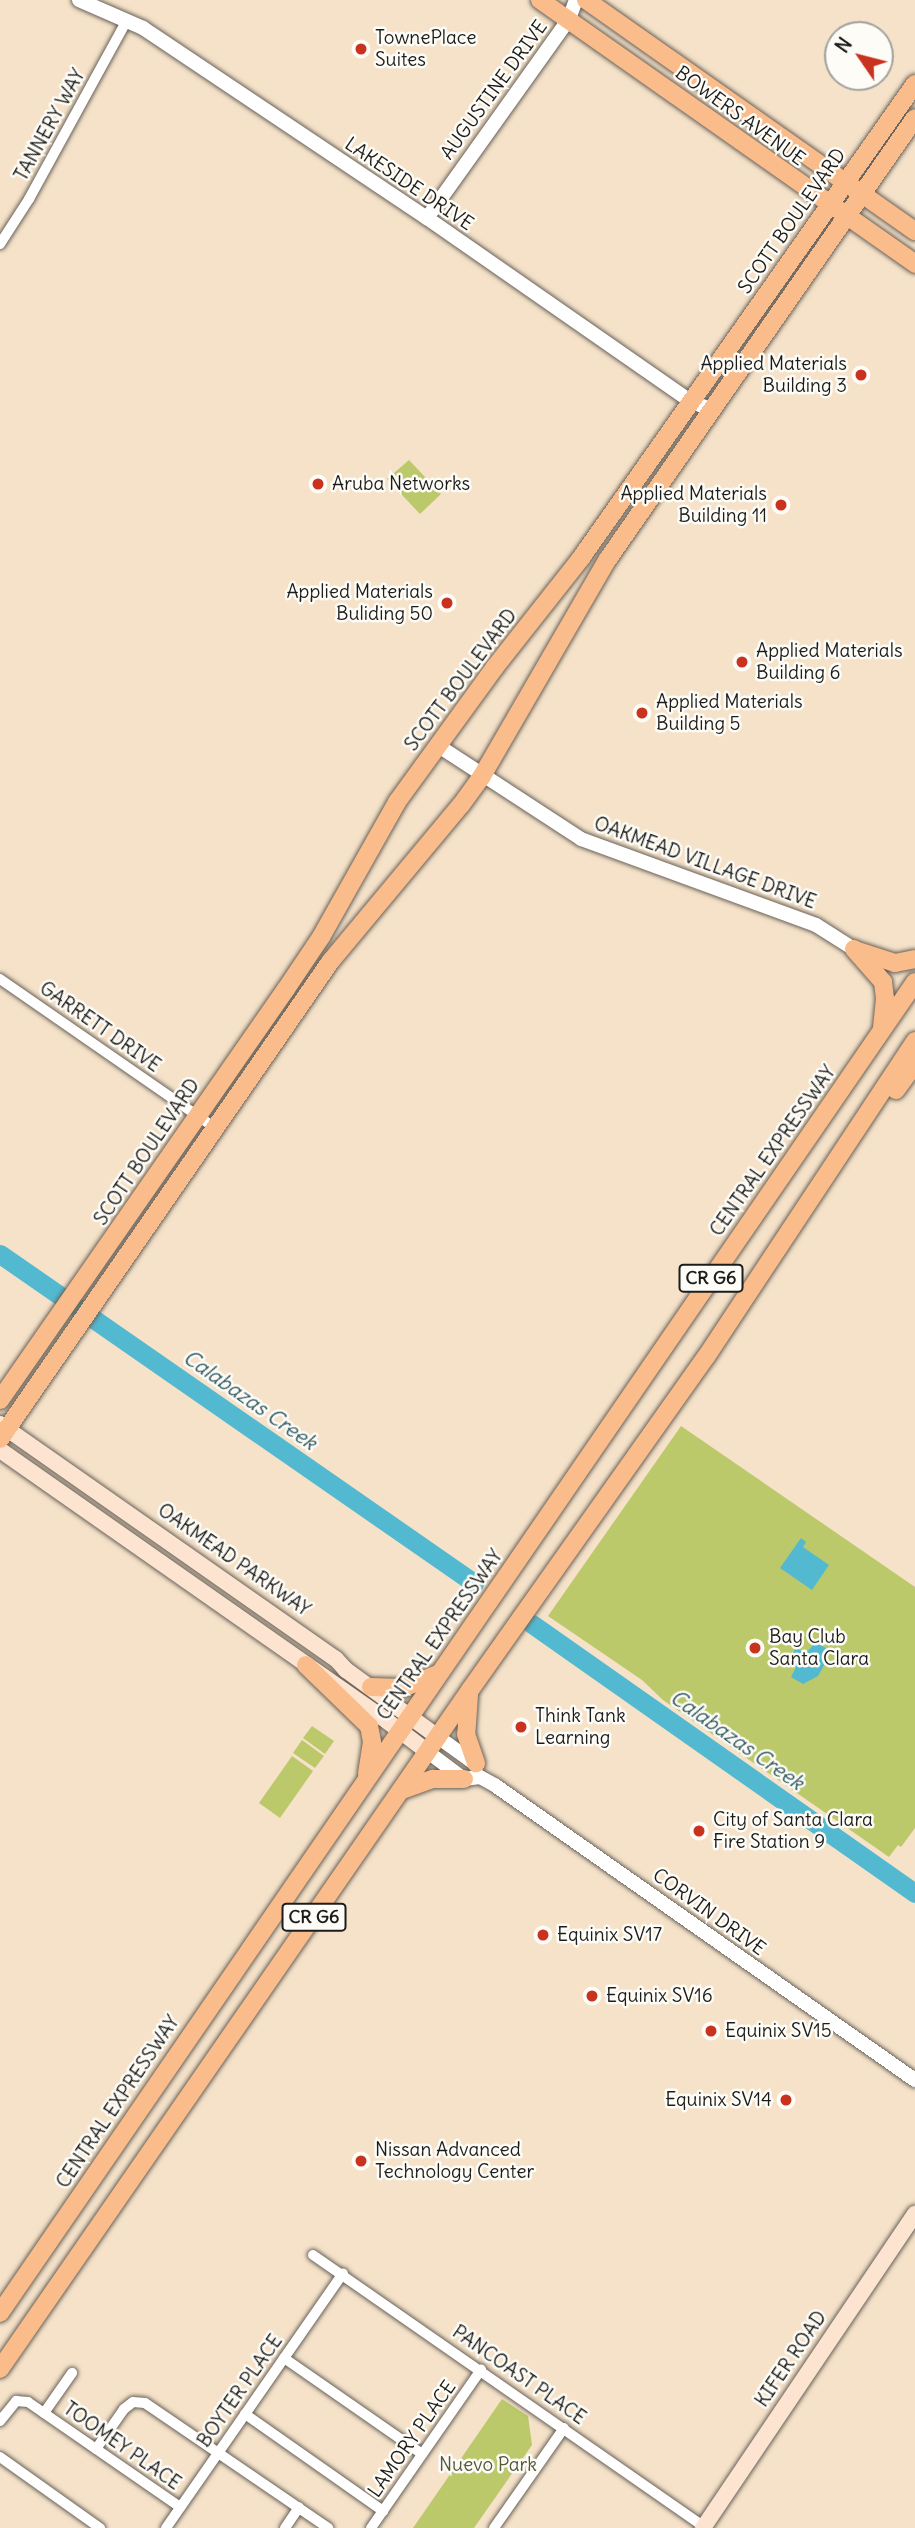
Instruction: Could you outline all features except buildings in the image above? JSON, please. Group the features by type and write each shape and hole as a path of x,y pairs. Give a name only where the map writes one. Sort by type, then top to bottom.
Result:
{"main road":[{"name":"BOWERS AVENUE","path":"540,0 915,264"},
{"name":"BOWERS AVENUE","path":"588,1 915,231"},
{"name":"SCOTT BOULEVARD","path":"0,1400 320,937 391,812 437,745 581,558 915,83"},
{"path":"2,1431 330,962 482,776 608,559 915,118"},
{"path":"854,949 895,963 915,959"},
{"path":"854,949 883,982 886,999 882,1031"},
{"name":"CENTRAL EXPRESSWAY","path":"0,2313 915,982"},
{"name":"CR G6","path":"0,2370 470,1690 699,1367 915,1041"},
{"path":"826,1176 847,1158 915,1064"},
{"name":"OAKMEAD PARKWAY","path":"2,1431 336,1658 371,1688 405,1723 428,1752"},
{"name":"OAKMEAD PARKWAY","path":"0,1450 306,1665 405,1723 438,1737"},
{"path":"306,1665 369,1727 372,1742 367,1779"},
{"path":"371,1688 403,1689 438,1674"},
{"path":"402,1790 433,1779 473,1773 466,1734 470,1690"},
{"name":"KIFER ROAD","path":"703,2527 915,2214"},
{"path":"0,2296 18,2270 48,2241"}],"street":[{"name":"LAKESIDE DRIVE","path":"79,0 127,20 427,218 690,401 712,410"},
{"name":"AUGUSTINE DRIVE","path":"427,218 569,19 588,1"},
{"name":"TANNERY WAY","path":"0,244 29,199 127,20"},
{"name":"OAKMEAD VILLAGE DRIVE","path":"437,745 581,839 816,925 854,949"},
{"name":"GARRETT DRIVE","path":"0,979 215,1128"},
{"name":"CORVIN DRIVE","path":"438,1737 473,1773"},
{"name":"CORVIN DRIVE","path":"428,1752 473,1773 915,2080"},
{"name":"PANCOAST PLACE","path":"313,2255 703,2527"},
{"name":"BOYTER PLACE","path":"166,2528 342,2273"},
{"path":"284,2358 422,2454"},
{"name":"LAMORY PLACE","path":"371,2528 481,2370"},
{"name":"TOOMEY PLACE","path":"44,2413 72,2374"},
{"name":"TOOMEY PLACE","path":"0,2421 11,2405 20,2400 44,2413 180,2507"},
{"path":"96,2449 124,2409 139,2402 152,2407 328,2528"},
{"path":"245,2414 383,2511"},
{"path":"494,2528 564,2428"},
{"path":"0,2457 100,2528"},
{"path":"285,2528 299,2507"}],"green space":[{"path":"409,460 441,494 420,514 387,479"},
{"name":"Bay Club Santa Clara","path":"681,1426 915,1587 915,1828 901,1847 898,1845 889,1857 663,1700 642,1680 548,1616"},
{"path":"312,1726 334,1741 325,1754 303,1738"},
{"path":"302,1740 324,1756 315,1768 293,1753"},
{"path":"292,1756 313,1771 280,1818 259,1803"},
{"name":"Nuevo Park","path":"502,2399 528,2416 532,2445 474,2528 413,2528"}],"water":[{"path":"801,1538 806,1542 803,1547 829,1565 812,1590 780,1568"},
{"path":"816,1642 827,1649 827,1660 818,1676 803,1684 791,1677 796,1667 788,1660 796,1648 806,1653"}],"waterway":[{"name":"Calabazas Creek","path":"0,1254 474,1583"},
{"name":"Calabazas Creek","path":"532,1624 915,1893"}],"place":[{"name":"TownePlace Suites","path":"361,49"},
{"name":"Applied Materials Building 3","path":"861,375"},
{"name":"Aruba Networks","path":"318,484"},
{"name":"Applied Materials Building 11","path":"781,505"},
{"name":"Applied Materials Buliding 50","path":"447,603"},
{"name":"Applied Materials Building 6","path":"742,662"},
{"name":"Applied Materials Building 5","path":"642,713"},
{"name":"Bay Club Santa Clara","path":"755,1648"},
{"name":"Think Tank Learning","path":"521,1727"},
{"name":"City of Santa Clara Fire Station 9","path":"699,1831"},
{"name":"Equinix SV17","path":"543,1935"},
{"name":"Equinix SV16","path":"592,1996"},
{"name":"Equinix SV15","path":"711,2031"},
{"name":"Equinix SV14","path":"786,2100"},
{"name":"Nissan Advanced Technology Center","path":"361,2161"}]}
